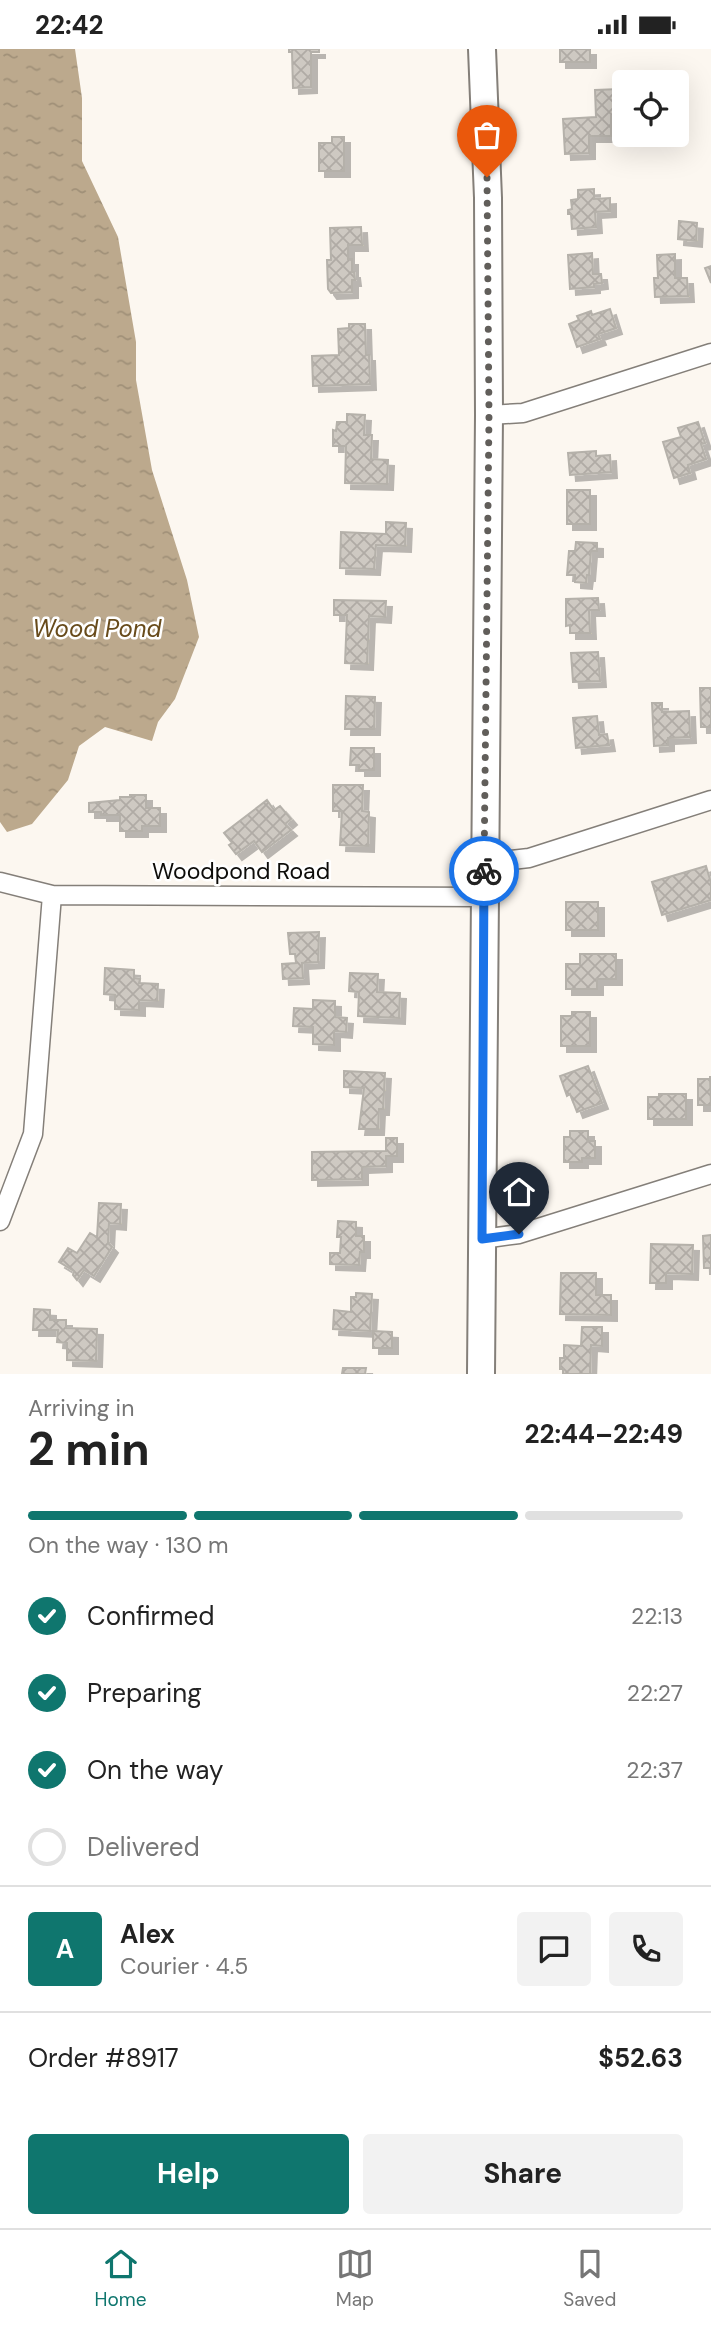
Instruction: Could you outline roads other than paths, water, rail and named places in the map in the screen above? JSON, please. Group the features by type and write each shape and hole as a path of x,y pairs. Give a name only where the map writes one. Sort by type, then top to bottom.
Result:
{"main road":[{"path":"481,1374 489,415 488,198 482,49"}],"street":[{"path":"489,415 523,413 711,353"},
{"path":"484,863 530,858 711,800"},
{"name":"Woodpond Road","path":"0,882 52,895 484,897"},
{"path":"0,1221 33,1134 52,895"},
{"path":"482,1239 519,1234 711,1174"}],"water":[{"name":"Wood Pond","path":"0,49 75,49 82,98 82,161 118,237 136,342 136,380 152,470 187,580 199,637 175,699 158,722 152,741 105,727 79,746 68,780 32,824 7,832 0,822"}]}
